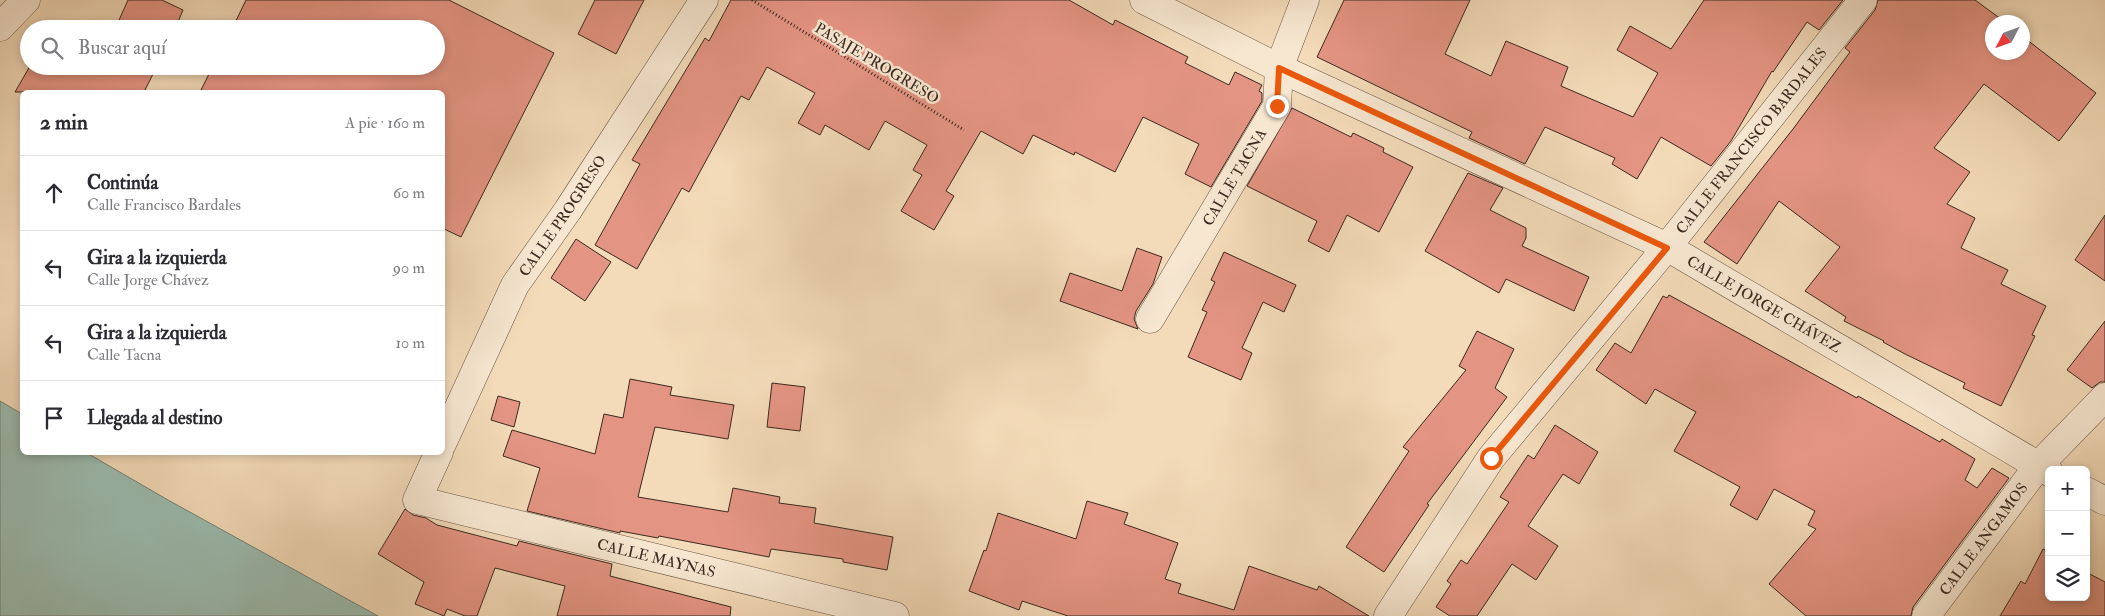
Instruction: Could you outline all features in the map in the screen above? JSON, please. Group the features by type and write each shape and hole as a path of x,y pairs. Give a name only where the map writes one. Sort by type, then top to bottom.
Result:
{"street":[{"path":"0,27 26,0"},
{"name":"CALLE PROGRESO","path":"445,438 515,286 568,210 704,0"},
{"name":"CALLE JORGE CHÁVEZ","path":"1144,0 1279,68 1667,248 2043,469"},
{"name":"CALLE TACNA","path":"1150,319 1277,106 1279,68 1306,0"},
{"name":"CALLE FRANCISCO BARDALES","path":"1388,616 1491,458 1667,248 1863,0"},
{"name":"CALLE ANGAMOS","path":"1926,616 2043,469 2105,396"},
{"name":"CALLE MAYNAS","path":"438,455 418,500 895,616"},
{"path":"2090,493 2105,501"}],"path":[{"name":"PASAJE PROGRESO","path":"752,0 964,130"}],"shaded area":[{"path":"0,401 20,413 20,455 90,455 378,616 0,616"}],"building":[{"path":"128,0 162,0 183,10 179,20 119,20"},
{"path":"246,0 449,0 554,53 461,237 445,229 445,90 201,90 208,75 445,75 445,20 236,20"},
{"path":"595,0 644,0 616,54 578,34"},
{"path":"731,0 1069,0 1113,25 1115,20 1188,57 1185,63 1229,85 1235,72 1262,85 1259,91 1262,93 1262,101 1211,187 1185,174 1199,144 1143,117 1115,172 1075,152 1074,155 1033,135 1023,154 981,131 946,191 954,196 934,230 901,211 922,175 913,170 927,145 885,121 869,150 825,125 820,135 798,123 815,93 767,67 749,100 741,96 689,192 682,188 637,269 595,245 640,164 632,160 705,38 709,41"},
{"path":"1344,0 1470,0 1445,54 1491,76 1506,41 1568,67 1561,86 1633,117 1658,73 1617,50 1630,26 1671,49 1704,0 1843,0 1819,30 1807,22 1772,71 1731,141 1711,166 1661,137 1637,179 1612,164 1615,158 1545,127 1525,164 1469,138 1472,132 1317,57"},
{"path":"1878,0 1975,0 1995,15 1985,15 1985,60 2030,60 2030,42 2096,93 2059,141 1984,84 1934,148 1970,172 1947,204 1975,218 1961,248 2008,270 2001,284 2046,306 2032,335 2035,336 2001,406 1963,388 1965,383 1905,354 1844,321 1846,317 1805,291 1840,247 1779,201 1737,264 1704,242 1793,129 1850,52 1845,48 1875,10"},
{"path":"25,75 152,75 145,90 20,90 20,92 15,92"},
{"path":"1292,108 1351,137 1353,133 1384,148 1383,152 1413,167 1379,232 1347,215 1329,252 1308,241 1317,221 1247,186"},
{"path":"1468,173 1503,188 1490,210 1526,228 1526,238 1522,246 1589,277 1574,311 1506,279 1499,293 1425,251"},
{"path":"2105,215 2105,281 2075,260"},
{"path":"576,239 611,262 585,301 551,278"},
{"path":"1137,248 1162,257 1153,284 1136,311 1134,319 1138,329 1060,301 1070,273 1122,291"},
{"path":"1224,252 1296,285 1284,312 1263,302 1242,348 1252,353 1241,380 1188,357 1207,312 1202,310 1215,282 1211,280"},
{"path":"1669,295 1940,442 1942,439 1975,459 1965,480 1977,488 1992,468 2009,478 1913,607 1911,616 1806,616 1769,584 1816,529 1808,525 1815,511 1774,489 1757,520 1730,505 1740,487 1674,451 1696,412 1655,389 1646,404 1596,370 1615,343 1631,353 1663,296 1667,298"},
{"path":"2105,321 2105,382 2100,382 2092,388 2067,370"},
{"path":"1477,331 1514,349 1495,388 1507,397 1427,504 1429,505 1384,572 1346,547 1409,451 1403,447 1466,370 1459,366"},
{"path":"630,379 672,387 670,395 734,405 728,439 655,427 638,497 728,512 733,488 780,497 779,503 816,508 814,523 893,537 887,570 843,562 843,559 771,549 769,557 659,536 658,538 620,531 620,533 527,511 540,468 503,456 512,430 595,454 604,414 623,418"},
{"path":"772,383 805,387 800,431 767,427"},
{"path":"498,396 520,402 514,427 491,420"},
{"path":"1555,425 1598,452 1579,484 1563,474 1528,526 1558,546 1536,580 1512,564 1477,616 1450,616 1436,607 1451,584 1447,581 1461,560 1467,564 1509,502 1500,497 1528,455 1534,459"},
{"path":"1087,501 1128,513 1124,524 1178,543 1165,579 1181,584 1178,593 1234,610 1249,566 1317,590 1319,586 1369,616 1068,616 1022,601 1019,610 969,591 984,550 986,551 998,513 1076,539"},
{"path":"405,509 413,515 426,518 437,525 517,546 519,541 612,564 610,576 731,607 730,616 557,616 565,586 495,568 477,616 465,616 447,609 444,616 415,604 424,582 378,554"},
{"path":"2043,549 2045,550 2045,601 2090,601 2090,574 2105,582 2105,616 2000,616 2021,581 2025,584"}],"route":[{"path":"1277,106 1279,68 1667,248 1491,458"}]}
